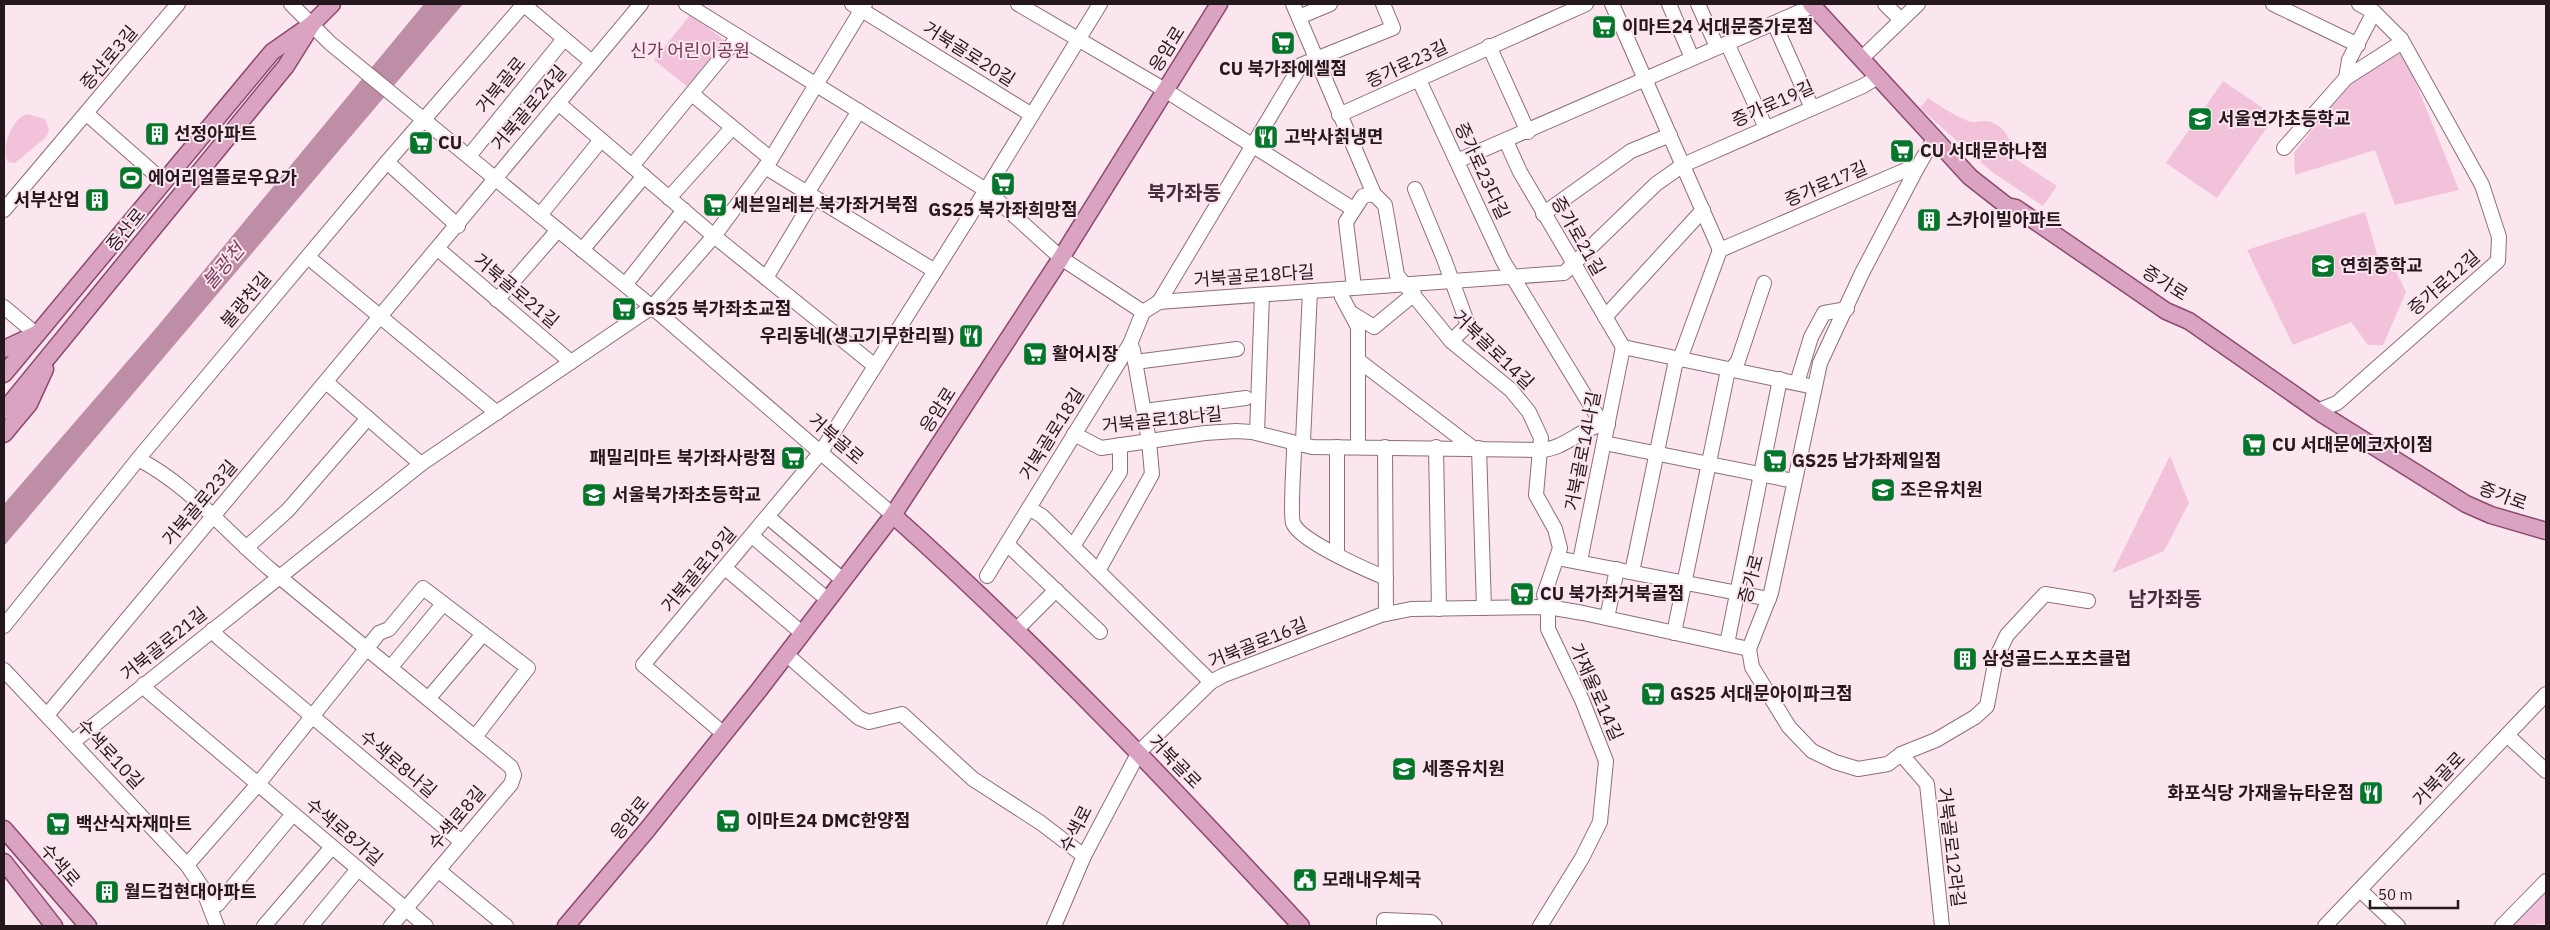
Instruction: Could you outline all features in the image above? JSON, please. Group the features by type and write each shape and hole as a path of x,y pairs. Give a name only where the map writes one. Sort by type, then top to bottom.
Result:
{"main road":[{"name":"증산로","path":"4,374 272,52 312,24 332,4"},
{"name":"응암로","path":"566,926 724,734 893,515 1061,258 1219,4"},
{"name":"증가로","path":"1812,5 1970,177 2007,206 2016,208 2166,311 2189,321 2317,411 2466,504 2491,515 2546,531"},
{"name":"증산로","path":"4,411 291,60 312,24"},
{"path":"4,349 36,334"},
{"path":"4,434 29,404 54,349"},
{"name":"거북골로","path":"893,515 967,582 1139,752 1301,926"},
{"name":"수색로","path":"4,829 88,926"},
{"path":"4,862 54,926"}],"street":[{"name":"증산로3길","path":"4,210 88,114 178,4"},
{"path":"291,4 312,24"},
{"name":"거북골로24길","path":"523,4 592,62"},
{"name":"불광천길","path":"4,626 138,459 387,162 523,4"},
{"name":"거북골로24길","path":"495,178 641,4"},
{"path":"686,4 986,190 1061,258 1143,312 1158,302 1301,64 1316,60 1393,28 1383,4"},
{"path":"1018,4 1078,40"},
{"path":"821,452 986,190 1100,4"},
{"name":"거북골로14길","path":"1293,4 1374,194 1385,205 1397,275 1451,341 1511,390 1529,412 1541,438 1536,495 1555,529 1560,548 1544,595 1548,607"},
{"path":"1299,18 1330,4"},
{"name":"증가로23길","path":"1339,115 1586,4"},
{"path":"1612,4 1720,250 1680,359 1675,365 1632,572"},
{"path":"1669,4 1692,58"},
{"path":"1698,4 1766,128"},
{"path":"1886,4 1901,20"},
{"path":"1862,58 1918,4"},
{"path":"2272,4 2358,45"},
{"name":"증가로12길","path":"2317,411 2337,403 2498,261 2499,237 2482,185 2401,39 2374,12 2359,4"},
{"path":"1457,161 1528,132 1645,78 1812,5"},
{"name":"거북골로21길","path":"73,742 421,464 652,307 714,236 768,163 817,84 859,6"},
{"name":"거북골로20길","path":"859,6 1032,115"},
{"path":"2346,78 2349,60 2374,12"},
{"path":"1774,23 1812,108"},
{"name":"거북골로","path":"312,24 330,43 652,307 893,515"},
{"path":"632,166 738,37"},
{"name":"거북골로","path":"469,156 564,39"},
{"path":"2284,148 2346,78 2399,44 2401,39"},
{"name":"응암로","path":"1078,40 1165,90 1252,145"},
{"path":"1489,46 1528,132"},
{"name":"증가로19길","path":"1683,165 1878,77"},
{"name":"증가로23다길","path":"1419,80 1512,277 1599,419 1608,424"},
{"path":"692,94 732,128 768,163 810,196 935,271"},
{"path":"558,103 714,236 875,366"},
{"path":"766,278 859,111"},
{"path":"88,114 164,182"},
{"path":"669,198 732,128"},
{"path":"1543,214 1631,151 1670,135"},
{"path":"1917,168 1934,139"},
{"path":"540,215 601,140"},
{"name":"증가로21길","path":"1506,141 1520,172 1543,214 1623,347"},
{"path":"1252,145 1353,209"},
{"path":"387,162 458,226"},
{"path":"1451,280 1564,273 1656,184 1683,165"},
{"name":"증가로17길","path":"1720,250 1908,170 1917,168"},
{"name":"증가로","path":"1749,649 1769,599 1820,363 1847,309 1862,273 1917,168"},
{"path":"582,250 644,176"},
{"name":"거북골로23길","path":"47,715 458,226 495,178"},
{"path":"1414,188 1444,259 1468,325 1451,341"},
{"path":"1358,447 1358,327 1342,297 1347,288 1346,222 1363,196 1374,194"},
{"path":"624,285 684,210"},
{"path":"1605,317 1703,210"},
{"path":"497,300 558,230"},
{"name":"거북골로21길","path":"438,249 571,362"},
{"path":"308,256 497,413"},
{"name":"거북골로18다길","path":"1158,302 1347,288 1410,289 1451,280"},
{"path":"1674,633 1727,376 1738,360 1764,283"},
{"path":"1350,312 1374,326 1410,289"},
{"path":"1310,291 1302,441 1294,449 1293,523 1301,533 1356,566 1386,578"},
{"path":"1257,433 1262,295"},
{"path":"4,307 36,334"},
{"path":"1797,383 1811,337 1824,314 1847,309"},
{"name":"거북골로18길","path":"987,576 1130,344 1143,312"},
{"path":"1098,571 1152,474 1149,441 1130,344"},
{"path":"1623,347 1814,387"},
{"name":"거북골로14나길","path":"1580,562 1623,347"},
{"path":"1135,362 1237,349"},
{"path":"1358,360 1476,448 1484,608"},
{"path":"1726,644 1780,379"},
{"path":"326,382 421,464"},
{"path":"1144,412 1246,398"},
{"path":"246,548 288,510 368,418"},
{"name":"거북골로18나길","path":"1074,434 1101,448 1211,432 1236,431 1257,433 1312,447 1436,447 1550,450 1596,425 1608,424"},
{"path":"1604,443 1794,481"},
{"path":"1073,546 1120,472 1120,446"},
{"path":"1337,554 1338,447"},
{"path":"1384,447 1386,614"},
{"path":"1436,447 1439,608"},
{"name":"거북골로19길","path":"724,734 643,665 821,452"},
{"path":"138,459 152,466 213,516 279,576"},
{"path":"1029,508 1042,516 1210,682"},
{"path":"768,517 843,580"},
{"path":"752,536 828,600"},
{"path":"1007,544 1100,632"},
{"path":"1557,558 1769,599"},
{"path":"725,568 802,633"},
{"path":"1607,618 1617,569"},
{"name":"수색로8길","path":"279,576 511,766 514,775 511,784 391,926"},
{"path":"187,865 258,784 366,648 379,633 389,629 423,588 528,668 475,737"},
{"path":"1016,630 1056,590"},
{"path":"1749,649 1752,667 1789,727 1812,751 1835,762 1858,769 1888,764 1901,754 1936,740 1975,717 1987,706 1996,658 2007,635 2044,594 2088,601"},
{"path":"390,667 443,604"},
{"name":"거북골로16길","path":"1139,752 1210,682 1386,614 1411,609 1548,607 1749,649"},
{"name":"가재울로14길","path":"1540,926 1582,858 1600,822 1606,760 1582,700 1548,629 1548,607"},
{"name":"수색로8나길","path":"212,630 219,638 457,838 460,844"},
{"path":"428,699 483,634"},
{"path":"786,654 859,718 869,722 902,714 973,779 1041,824 1084,856"},
{"name":"수색로10길","path":"4,670 187,865 202,887 217,926"},
{"name":"수색로8가길","path":"144,684 149,692 405,909"},
{"name":"거북골로","path":"2325,926 2546,694"},
{"path":"2507,735 2546,770"},
{"name":"수색로","path":"1054,926 1084,856 1139,752"},
{"name":"거북골로12라길","path":"1901,754 1926,784 1942,926"},
{"path":"210,908 218,904 293,814"},
{"path":"264,926 332,847"},
{"path":"311,926 358,869"},
{"path":"438,870 506,926"},
{"path":"2502,926 2546,881"},
{"path":"2360,890 2398,926"},
{"path":"405,909 426,926"},
{"path":"1384,926 1384,920 1431,922 1435,926"}],"green space":[{"name":"신가 어린이공원","path":"691,14 726,42 689,88 654,60"},
{"path":"2403,51 2459,190 2395,205 2375,150 2295,175 2294,153 2347,86"},
{"path":"2223,81 2275,116 2217,198 2166,163"},
{"path":"1928,98 1968,121 1988,121 2000,127 2010,140 2011,156 2057,186 2043,206 1992,172 1920,108"},
{"path":"27,114 45,119 49,130 46,137 15,163 8,162 5,150 9,135 17,121"},
{"path":"2365,212 2380,264 2391,261 2406,292 2383,345 2368,345 2351,322 2293,345 2247,250"},
{"path":"2170,456 2189,503 2164,551 2112,573"},
{"path":"2546,891 2546,924 2511,926"}],"water":[{"name":"불광천","path":"424,4 463,4 4,546 4,504 157,327"}],"place":[{"name":"이마트24 서대문증가로점","path":"1604,27"},
{"name":"CU 북가좌에셀점","path":"1283,43"},
{"name":"서울연가초등학교","path":"2200,119"},
{"name":"선정아파트","path":"157,134"},
{"name":"고박사칡냉면","path":"1266,137"},
{"name":"CU","path":"421,143"},
{"name":"CU 서대문하나점","path":"1902,151"},
{"name":"에어리얼플로우요가","path":"131,178"},
{"name":"GS25 북가좌희망점","path":"1003,184"},
{"name":"서부산업","path":"97,200"},
{"name":"세븐일레븐 북가좌거북점","path":"715,205"},
{"name":"스카이빌아파트","path":"1929,220"},
{"name":"연희중학교","path":"2323,266"},
{"name":"GS25 북가좌초교점","path":"624,309"},
{"name":"우리동네(생고기무한리필)","path":"971,336"},
{"name":"활어시장","path":"1035,354"},
{"name":"CU 서대문에코자이점","path":"2254,445"},
{"name":"패밀리마트 북가좌사랑점","path":"793,458"},
{"name":"GS25 남가좌제일점","path":"1775,461"},
{"name":"조은유치원","path":"1883,490"},
{"name":"서울북가좌초등학교","path":"594,495"},
{"name":"CU 북가좌거북골점","path":"1522,594"},
{"name":"삼성골드스포츠클럽","path":"1965,659"},
{"name":"GS25 서대문아이파크점","path":"1653,694"},
{"name":"세종유치원","path":"1404,769"},
{"name":"화포식당 가재울뉴타운점","path":"2371,793"},
{"name":"이마트24 DMC한양점","path":"728,821"},
{"name":"백산식자재마트","path":"58,824"},
{"name":"모래내우체국","path":"1305,880"},
{"name":"월드컵현대아파트","path":"107,892"}],"district":[{"name":"북가좌동","path":"1184,193"},
{"name":"남가좌동","path":"2165,599"}]}
